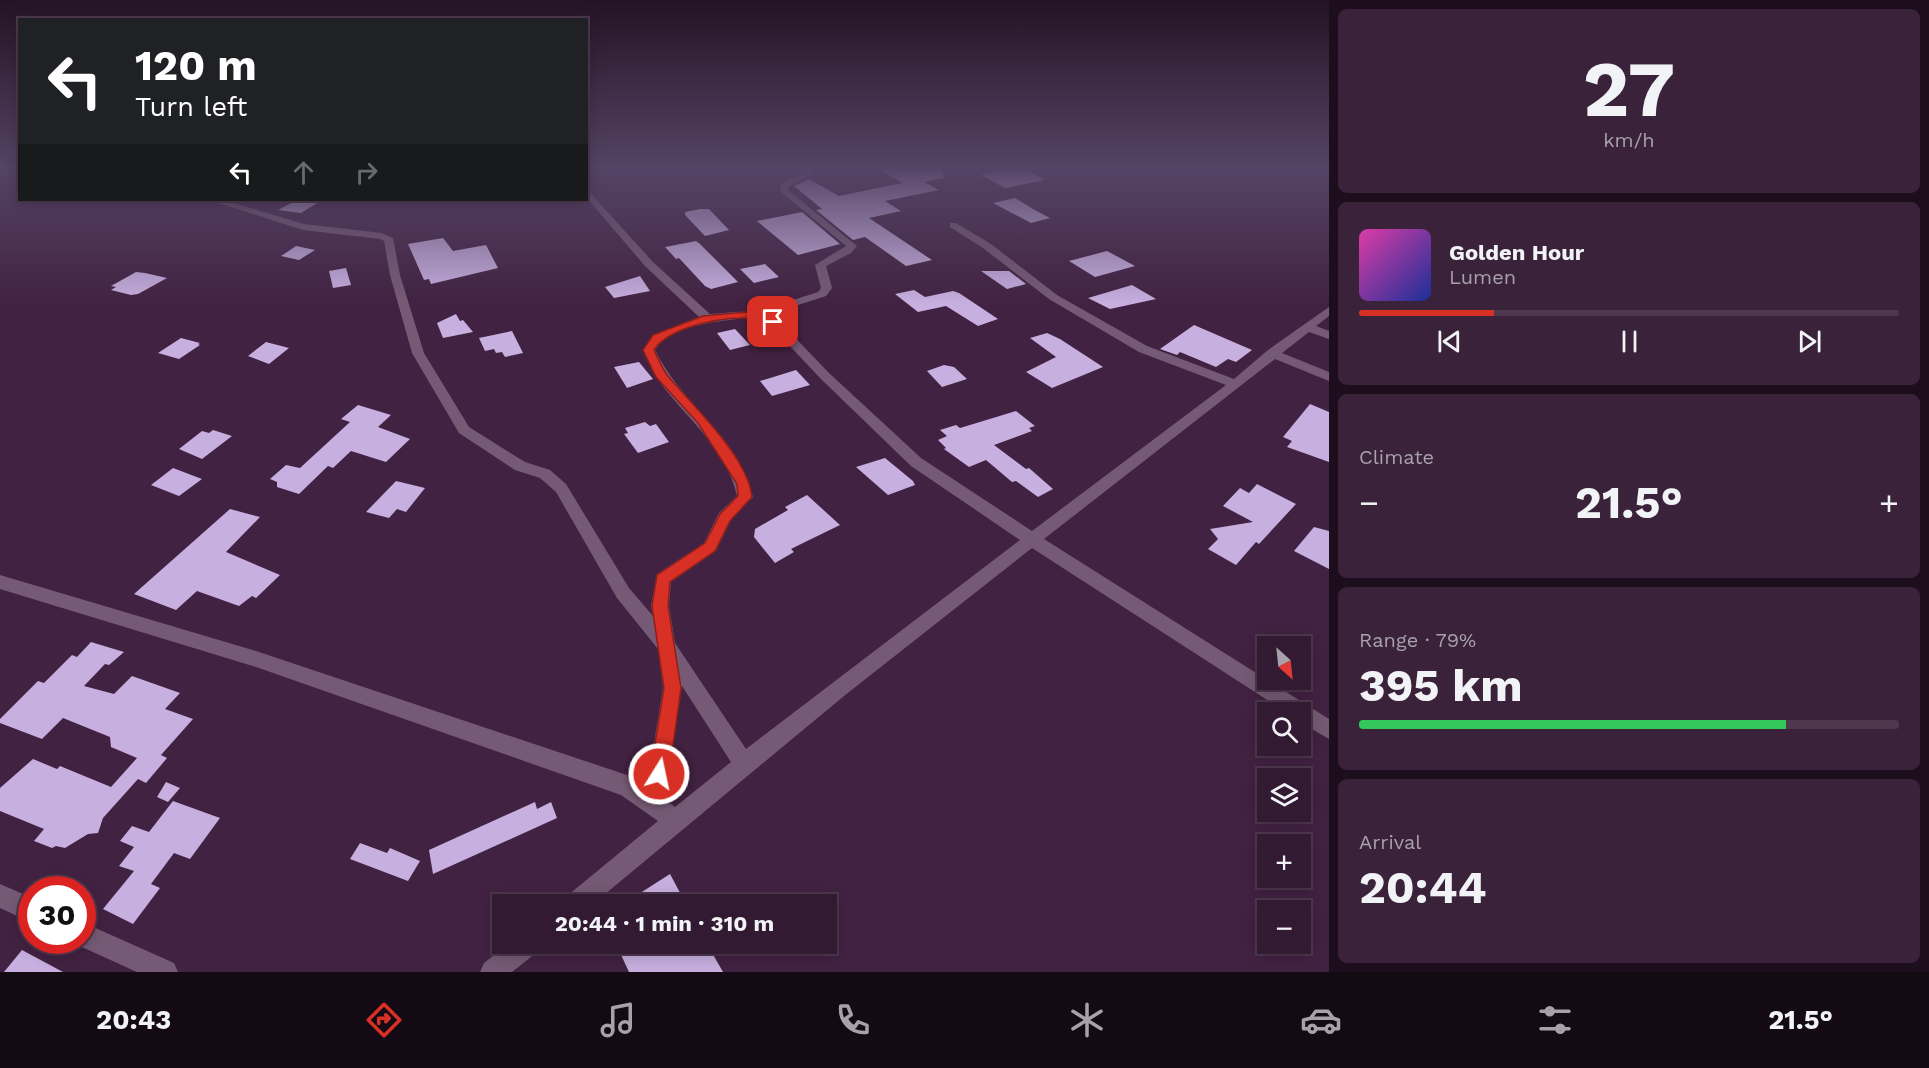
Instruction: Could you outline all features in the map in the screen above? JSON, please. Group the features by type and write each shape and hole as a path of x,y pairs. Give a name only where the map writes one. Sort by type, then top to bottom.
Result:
{"street":[{"path":"258,213 303,227 382,236 389,240 395,275 418,352 464,430 520,466 545,474 561,488 623,592 668,648 744,764"},
{"path":"606,213 649,264 706,318"},
{"path":"773,322 791,304 822,294 827,288 820,265 852,246 812,213"},
{"path":"953,225 987,246 1053,297 1143,349 1234,383"},
{"path":"587,894 744,764 1329,310"},
{"path":"649,800 659,774 673,688 660,606 663,579 710,547 725,518 746,497 744,484 703,420 660,375 649,350 657,338 706,318 747,315 760,316 773,322 849,400 916,462 1329,730"},
{"path":"1307,327 1329,335"},
{"path":"1272,353 1329,377"},
{"path":"0,582 256,659 519,751 627,786 676,821"},
{"path":"0,896 18,904"},
{"path":"96,940 165,972"},
{"path":"493,972 515,954"}],"building":[{"path":"713,213 729,230 705,236 685,215"},
{"path":"804,213 840,244 798,255 757,221"},
{"path":"820,213 890,213 869,218 932,260 906,266 865,237 853,240"},
{"path":"1013,213 1041,213 1050,218 1031,223"},
{"path":"443,238 453,251 486,245 498,268 431,284 429,279 424,280 408,244"},
{"path":"696,241 738,282 711,289 705,286 679,258 676,259 665,247"},
{"path":"296,246 315,250 299,260 281,256"},
{"path":"1107,251 1135,266 1095,277 1069,261"},
{"path":"765,264 779,277 754,283 740,269"},
{"path":"346,268 351,285 333,288 329,271"},
{"path":"981,271 1009,271 1026,284 1007,289"},
{"path":"136,272 167,278 138,294 131,295 111,290 116,287 111,286"},
{"path":"640,276 650,291 614,298 605,287"},
{"path":"1132,285 1156,299 1110,309 1088,298"},
{"path":"914,290 925,297 953,291 959,293 998,319 978,326 946,306 918,312 895,294"},
{"path":"456,314 460,321 463,320 473,332 443,338 437,323"},
{"path":"1194,325 1252,350 1236,362 1228,359 1216,367 1180,352 1177,355 1160,349"},
{"path":"735,329 750,345 730,350 717,333"},
{"path":"512,331 523,353 505,357 502,352 496,353 494,349 485,351 479,338"},
{"path":"1047,333 1103,367 1052,388 1026,372 1056,357 1030,338"},
{"path":"181,338 200,343 198,344 200,345 179,359 158,353"},
{"path":"266,342 289,348 269,364 248,356"},
{"path":"639,362 653,379 627,388 614,367"},
{"path":"944,365 954,367 967,379 942,387 927,371"},
{"path":"796,370 810,385 772,396 760,381"},
{"path":"1310,404 1329,412 1329,462 1287,447 1292,441 1283,437"},
{"path":"358,405 391,415 378,427 410,439 386,462 351,451 333,468 328,466 299,494 277,487 277,482 270,479 286,465 300,468 350,422 341,419"},
{"path":"1016,411 1035,426 1029,428 1032,431 994,445 1026,469 1029,468 1053,489 1038,497 1016,481 1012,482 986,460 969,467 944,449 946,448 938,440 947,436 940,430 956,425 960,428"},
{"path":"645,422 650,426 656,424 669,442 638,453 624,434 628,433 625,428"},
{"path":"213,430 232,436 202,459 179,449 202,431 209,433"},
{"path":"885,458 915,485 888,495 856,467"},
{"path":"173,468 202,479 179,496 151,485"},
{"path":"396,481 425,488 406,512 397,509 389,518 366,512"},
{"path":"1257,484 1296,504 1259,544 1256,542 1236,565 1208,549 1218,539 1210,529 1253,522 1223,506 1240,488 1249,493"},
{"path":"807,495 840,525 791,549 794,552 775,563 754,537 755,529 788,510 785,507"},
{"path":"230,509 260,517 226,552 280,575 256,598 252,596 239,606 197,591 176,610 134,594"},
{"path":"1314,527 1329,531 1329,569 1294,551"},
{"path":"91,642 124,652 109,665 105,664 84,686 114,694 132,676 180,693 165,709 193,719 161,755 167,758 146,783 138,779 103,818 98,833 88,834 65,848 56,846 52,848 34,841 44,829 0,811 0,788 33,759 57,769 60,766 111,787 137,758 111,747 110,737 63,718 42,739 0,723 0,719 38,681 44,683 72,655 77,657"},
{"path":"166,782 180,788 168,802 157,797"},
{"path":"173,801 220,818 190,859 174,853 151,884 160,888 133,924 103,909 134,871 119,866 134,847 120,841 132,826 149,832"},
{"path":"535,802 537,809 551,802 557,818 433,874 429,850"},
{"path":"360,843 387,853 390,848 420,861 408,881 350,859"},
{"path":"670,874 681,894 639,894"},
{"path":"19,954 29,954 63,972 4,972"},
{"path":"621,954 713,954 723,972 629,972"}],"route":[{"path":"659,774 673,688 660,606 663,579 681,564 710,547 725,518 746,497 744,484 703,420 660,375 649,350 657,338 706,318 747,315 760,316 773,322"}]}
